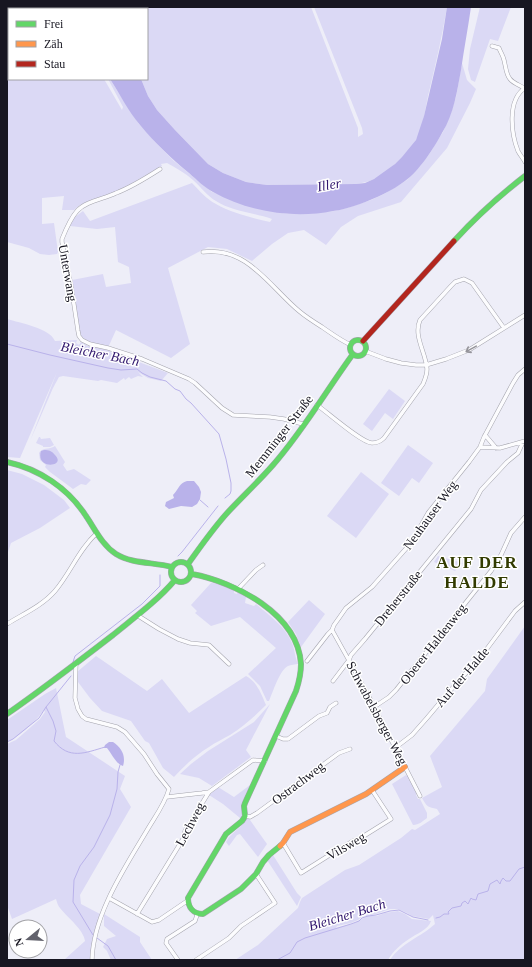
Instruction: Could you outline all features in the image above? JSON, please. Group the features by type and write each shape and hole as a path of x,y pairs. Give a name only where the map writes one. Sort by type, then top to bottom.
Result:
{"street":[{"path":"492,46 499,48 502,53 507,74 512,82 524,88 515,99 512,118 516,143 519,153 525,162"},
{"name":"Unterwang","path":"160,169 118,193 85,205 78,210 72,218 62,239 78,330 82,340 90,344 142,359 189,379 226,411 233,415 270,417 304,424"},
{"path":"363,341 466,228 503,193 525,176"},
{"path":"203,252 220,252 246,262 299,311 336,337 351,345"},
{"path":"317,405 363,440 372,443 378,442 384,438 423,384 427,375 426,365 418,336 418,324 455,282 464,279 472,283 504,328"},
{"path":"365,351 401,363 426,365 470,350 525,315"},
{"path":"356,340 363,341 366,346 365,351 363,354 356,356 350,349 351,345 353,341 356,340"},
{"name":"Memminger Straße","path":"188,564 217,524 263,477 278,458 304,424 353,354"},
{"name":"Neuhauser Weg","path":"332,630 346,608 372,587 405,551 415,537 428,513 480,447 513,383 518,375 525,369"},
{"path":"485,435 496,448"},
{"path":"480,447 500,448 524,442"},
{"name":"Dreherstraße","path":"333,681 349,660 351,655 471,509 481,490 507,462 518,453 524,442"},
{"path":"7,462 22,466 58,484 72,497 107,546 115,554 129,561 172,567"},
{"name":"Oberer Haldenweg","path":"374,707 389,697 398,688 436,641 491,571 501,555 511,533 525,517"},
{"path":"7,624 36,607 54,592 83,548 97,532"},
{"path":"177,562 188,564 191,568 192,574 190,578 185,582 175,580 171,574 172,567 177,562"},
{"path":"238,589 256,570 263,565"},
{"path":"109,898 152,922 155,922 187,901 190,893 224,839 229,832 242,822 245,816 245,803 299,682 301,666 298,651 291,633 284,624 250,595 208,578 192,574"},
{"path":"7,714 138,615 163,594 175,580"},
{"name":"Auf der Halde","path":"395,748 412,734 427,718 483,654 515,611 525,602"},
{"path":"138,615 159,629 178,639 190,643 209,645 229,664"},
{"path":"307,662 332,630"},
{"name":"Schwabelsberger Weg","path":"332,630 420,796"},
{"path":"76,663 75,698 82,716 86,719 117,727 126,732 169,789 167,797 120,876 109,898 95,937 92,960"},
{"path":"276,736 283,739 288,739 319,716 327,714 330,708 336,703"},
{"name":"Ostrachweg","path":"245,816 250,817 257,813 339,752 350,748"},
{"name":"Lechweg","path":"138,914 183,839 185,831 208,792 253,760 265,761"},
{"path":"187,901 193,913 197,915 203,914 241,889 256,874 262,862 283,843 290,832 294,829 366,794 405,767"},
{"name":"Vilsweg","path":"283,843 301,873 359,839 391,819 372,790"},
{"path":"167,797 202,794 208,792"},
{"path":"196,960 229,938 241,926 275,903 256,874"},
{"path":"178,960 166,941 194,921 197,915"}],"shaded area":[{"path":"7,7 68,8 8,8 8,80 105,80 122,110 123,107 109,80 111,80 139,124 174,161 212,192 265,210 288,214 334,211 371,200 384,194 407,180 430,153 443,132 456,97 462,63 467,80 476,89 447,148 401,202 358,216 341,227 326,245 304,230 288,233 252,261 227,249 208,247 168,268 190,344 171,358 116,330 107,350 168,373 161,381 148,378 138,372 143,377 138,376 131,379 129,377 125,380 124,378 117,383 63,376 59,377 30,441 57,372 20,458 7,457 7,319 41,329 52,336 55,341 77,340 76,343 79,345 81,342 88,346 90,343 81,336 79,330 72,280 103,274 106,287 131,283 129,267 118,262 115,227 97,229 70,226 75,217 83,211 90,221 192,183 209,200 222,207 242,215 270,222 272,219 236,210 222,204 210,197 187,175 167,163 161,164 162,166 115,193 80,205 74,210 62,210 64,196 42,198 42,224 54,223 57,254 40,254 29,248 7,242"},
{"path":"311,7 358,128 358,137 363,134 362,128 314,7 447,7 441,41 422,124 416,140 403,156 379,176 363,183 267,185 246,182 223,173 208,164 157,110 148,96 141,80 148,80 148,8 106,8"},
{"path":"480,7 511,7 498,41 490,39 475,82 471,80 468,69 470,49"},
{"path":"389,389 405,401 393,419 385,413 372,431 363,424"},
{"path":"39,437 41,439 50,438 54,445 50,447 43,447 36,443"},
{"path":"408,445 433,463 419,483 412,478 399,496 381,483"},
{"path":"55,446 65,462 63,465 67,471 74,469 91,480 86,485 81,484 73,489 45,467 46,465 40,460 39,453 42,450"},
{"path":"7,470 22,474 44,485 64,500 70,508 40,528 11,543 7,553"},
{"path":"361,472 389,494 356,538 327,516"},
{"path":"438,556 463,563 455,571 434,562"},
{"path":"211,583 226,587 237,594 238,592 246,597 245,603 254,606 256,604 281,626 292,643 298,664 288,666 282,672 269,701 267,701 260,686 248,674 276,648 240,617 211,626 195,613 197,611 191,605"},
{"path":"309,600 325,614 301,647 296,634 288,622"},
{"path":"525,626 525,960 390,960 405,945 435,924 433,915 429,919 412,916 398,909 390,909 362,917 351,923 337,926 336,928 352,924 368,916 377,916 398,911 412,919 431,921 425,929 400,946 388,960 235,960 258,945 298,908 302,898 345,870 359,865 401,838 412,829 415,830 440,814 437,809 427,805 422,798 442,787 430,756 485,691 487,679"},
{"path":"96,656 147,691 162,679 189,713 246,676 256,685 266,705 240,728 212,745 186,764 174,777 163,768 149,743 145,741 131,721 102,711 78,682 77,672"},
{"path":"56,688 66,737 125,776 120,789 131,807 80,895 81,904 100,914 94,937 92,960 64,960 85,941 82,932 59,907 56,899 12,919 7,905 7,744 16,740 40,719 45,712 44,710 27,728 7,742 7,720"},
{"path":"270,704 246,750 251,757 212,786 199,778 180,774 208,751 254,722"},
{"path":"406,775 408,776 417,793 416,795 418,799 420,799 427,813 427,818 421,823 415,825 413,825 392,784"},
{"path":"250,785 242,803 242,810 267,844 258,857 240,834 237,835 229,846 226,842 229,837 241,826 240,818 209,795 218,787 234,797"},
{"path":"273,855 301,897 297,906 267,860"},
{"path":"104,914 140,937 140,942 152,960 111,960 107,951 103,947 107,939 116,936 104,926"}],"water":[{"name":"Iller","path":"447,7 471,7 461,70 452,110 446,126 426,159 405,181 378,197 340,210 318,213 287,214 257,209 241,205 210,190 201,184 170,156 146,132 136,120 111,80 141,80 148,96 157,110 208,164 223,173 246,182 267,185 365,183 374,179 395,164 416,140 424,116 442,39"},
{"path":"44,450 53,453 58,459 57,462 50,465 42,461 40,457 41,451"},
{"path":"194,481 199,487 201,492 200,499 197,504 192,507 181,506 169,509 165,506 166,502 174,498 173,495 184,482"},
{"path":"109,742 113,742 121,750 124,756 123,766 116,761 107,748 104,748"}],"waterway":[{"name":"Bleicher Bach","path":"7,344 108,368 121,370 137,369 150,377 166,381 175,389 180,391 219,434 231,483 230,494 225,498"},
{"path":"200,500 208,507"},
{"name":"Bleicher Bach","path":"178,556 218,506"},
{"name":"Bleicher Bach","path":"73,662 75,656 142,604 160,586 160,575"},
{"name":"Bleicher Bach","path":"71,676 46,707 56,731 54,741 65,751 71,753 84,753 105,747"},
{"path":"7,742 39,718 46,707"},
{"name":"Bleicher Bach","path":"94,936 73,902 74,880 80,866 94,847 110,815 117,789 120,765"},
{"name":"Bleicher Bach","path":"436,918 444,914 449,914 448,912 452,908 461,906 465,901 468,904 471,898 476,900 478,894 488,891 490,884 497,880 500,884 503,878 506,881 510,881 519,869 525,867"},
{"name":"Bleicher Bach","path":"277,960 290,953 297,942 305,938 351,924 368,916 399,910 413,917 428,920"},
{"name":"Bleicher Bach","path":"97,938 108,946 116,960"}],"traffic: fast":[{"path":"454,241 488,207 525,176"},
{"path":"358,340 364,342 366,348 364,354 358,356 352,354 350,348 352,342 358,340"},
{"path":"188,564 223,517 268,471 284,452 353,354"},
{"path":"7,462 30,469 62,488 79,506 107,546 116,554 129,560 172,567"},
{"path":"177,562 185,562 191,568 191,572 191,576 185,582 177,582 171,576 171,568 177,562"},
{"path":"192,574 227,584 262,603 277,616 289,630 297,646 301,664 300,678 296,691 245,803 245,816 242,821 226,834 188,898 192,909 196,913 203,914 241,889 256,874 269,855 280,846"},
{"path":"7,714 113,635 153,602 175,580"}],"traffic: slow":[{"path":"280,846 290,832 366,794 405,767"}],"traffic: jam":[{"path":"363,341 454,241"}],"district":[{"name":"AUF DER HALDE","path":"477,572"}]}
